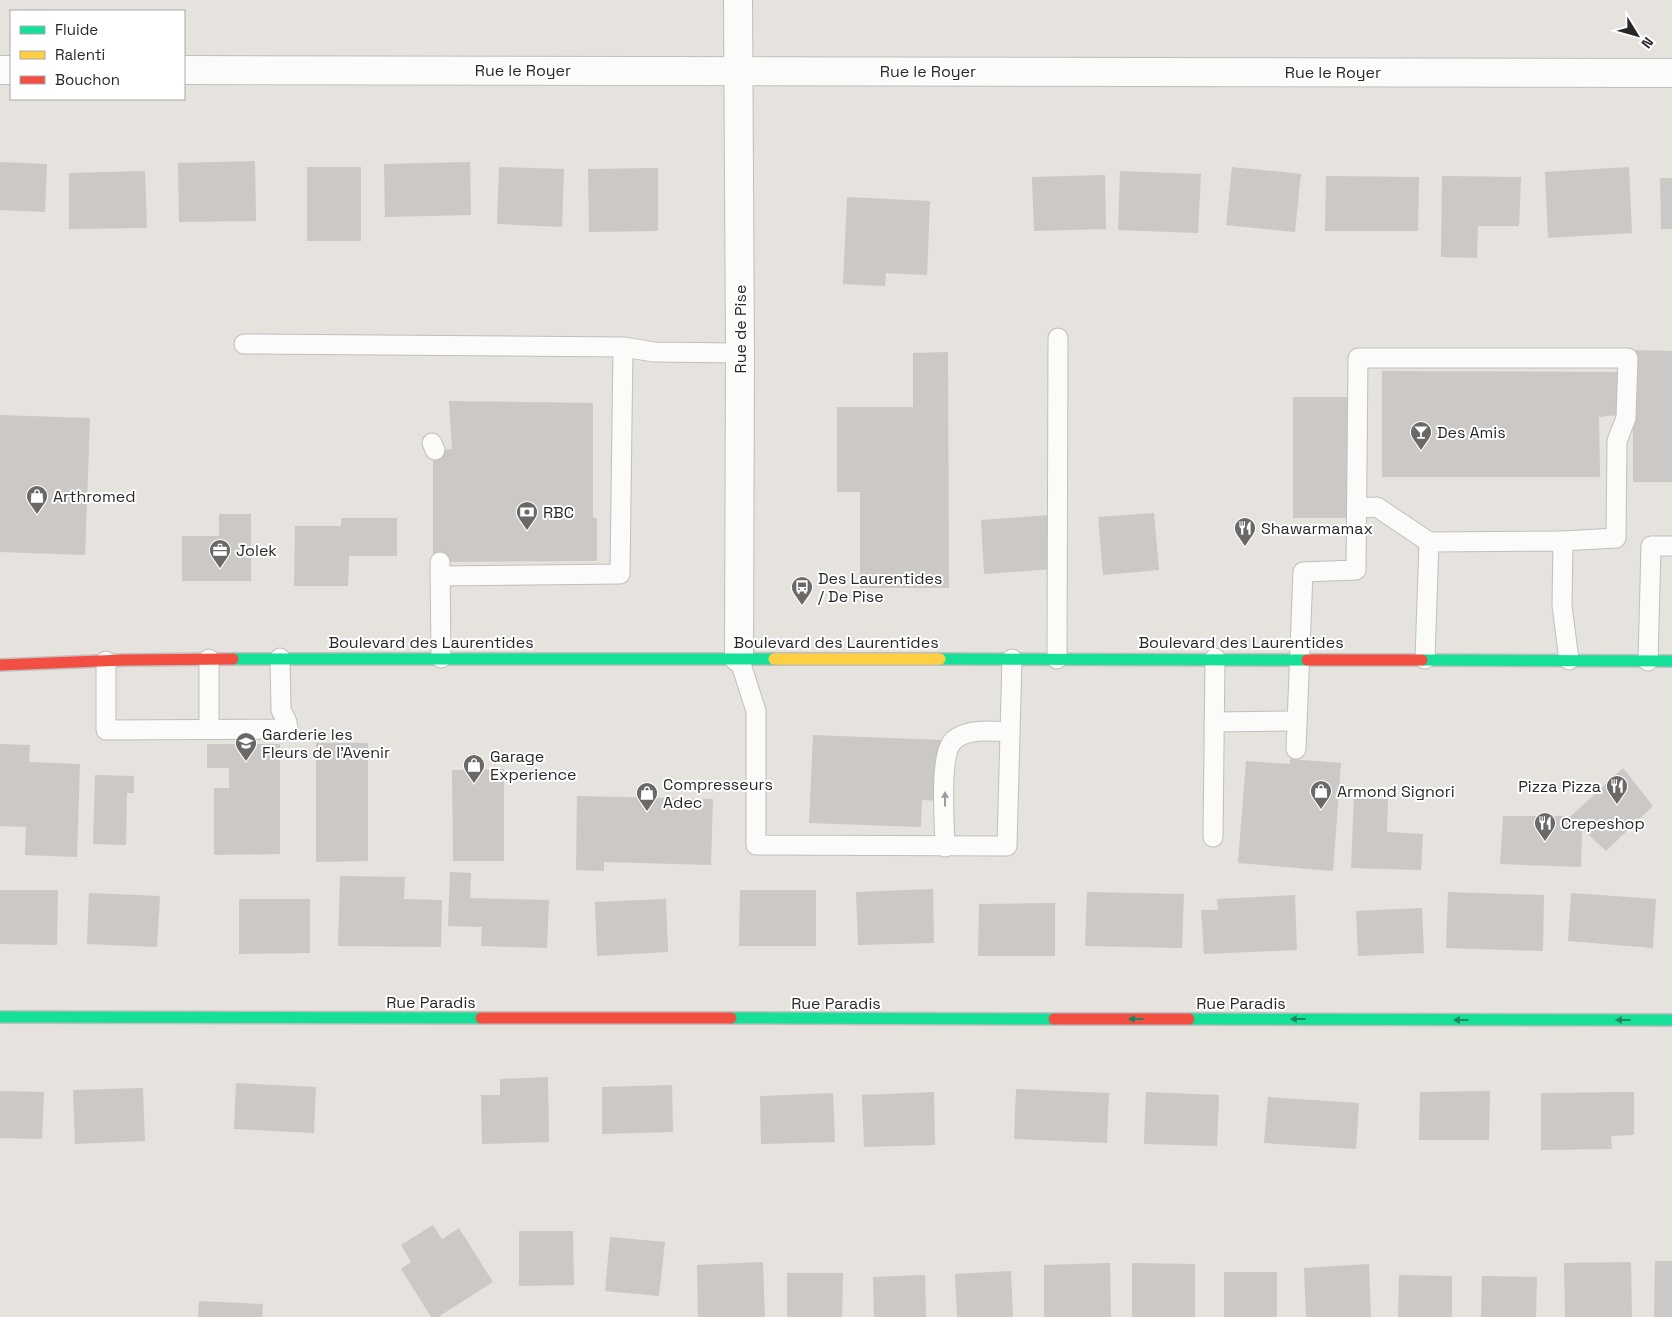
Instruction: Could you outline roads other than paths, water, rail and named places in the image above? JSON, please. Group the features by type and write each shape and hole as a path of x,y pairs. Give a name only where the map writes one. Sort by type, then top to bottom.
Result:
{"main road":[{"name":"Boulevard des Laurentides","path":"0,665 280,658 1300,658 1672,661"},
{"name":"Rue Paradis","path":"0,1018 1672,1020"}],"street":[{"name":"Rue de Pise","path":"738,0 740,353 738,658"},
{"name":"Rue le Royer","path":"185,70 1672,73"}],"lane":[{"path":"1057,659 1058,338"},
{"path":"244,344 624,347 654,352 740,353"},
{"path":"441,658 440,569 620,574 624,347"},
{"path":"1296,749 1303,572 1356,570 1358,358 1628,358 1626,418 1617,441 1616,538 1563,541 1429,542 1377,507 1357,508"},
{"path":"1563,541 1562,606 1569,660"},
{"path":"1425,659 1429,542"},
{"path":"1648,661 1651,546 1672,546"},
{"path":"106,661 106,730 288,729 288,722 281,710 280,658"},
{"path":"738,658 756,711 756,845 944,847 1006,846 1012,658"},
{"path":"1213,837 1215,658"},
{"path":"209,659 209,730"},
{"path":"1214,722 1297,721"},
{"path":"944,847 945,765 949,746 960,736 968,733 1010,732"}],"place":[{"name":"Des Amis","path":"1421,451"},
{"name":"Arthromed","path":"37,515"},
{"name":"RBC","path":"527,531"},
{"name":"Shawarmamax","path":"1245,547"},
{"name":"Jolek","path":"220,569"},
{"name":"Des Laurentides / De Pise","path":"802,606"},
{"name":"Garderie les Fleurs de l'Avenir","path":"246,762"},
{"name":"Garage Experience","path":"474,784"},
{"name":"Pizza Pizza","path":"1617,805"},
{"name":"Armond Signori","path":"1321,810"},
{"name":"Compresseurs Adec","path":"647,812"},
{"name":"Crepeshop","path":"1545,842"}]}
